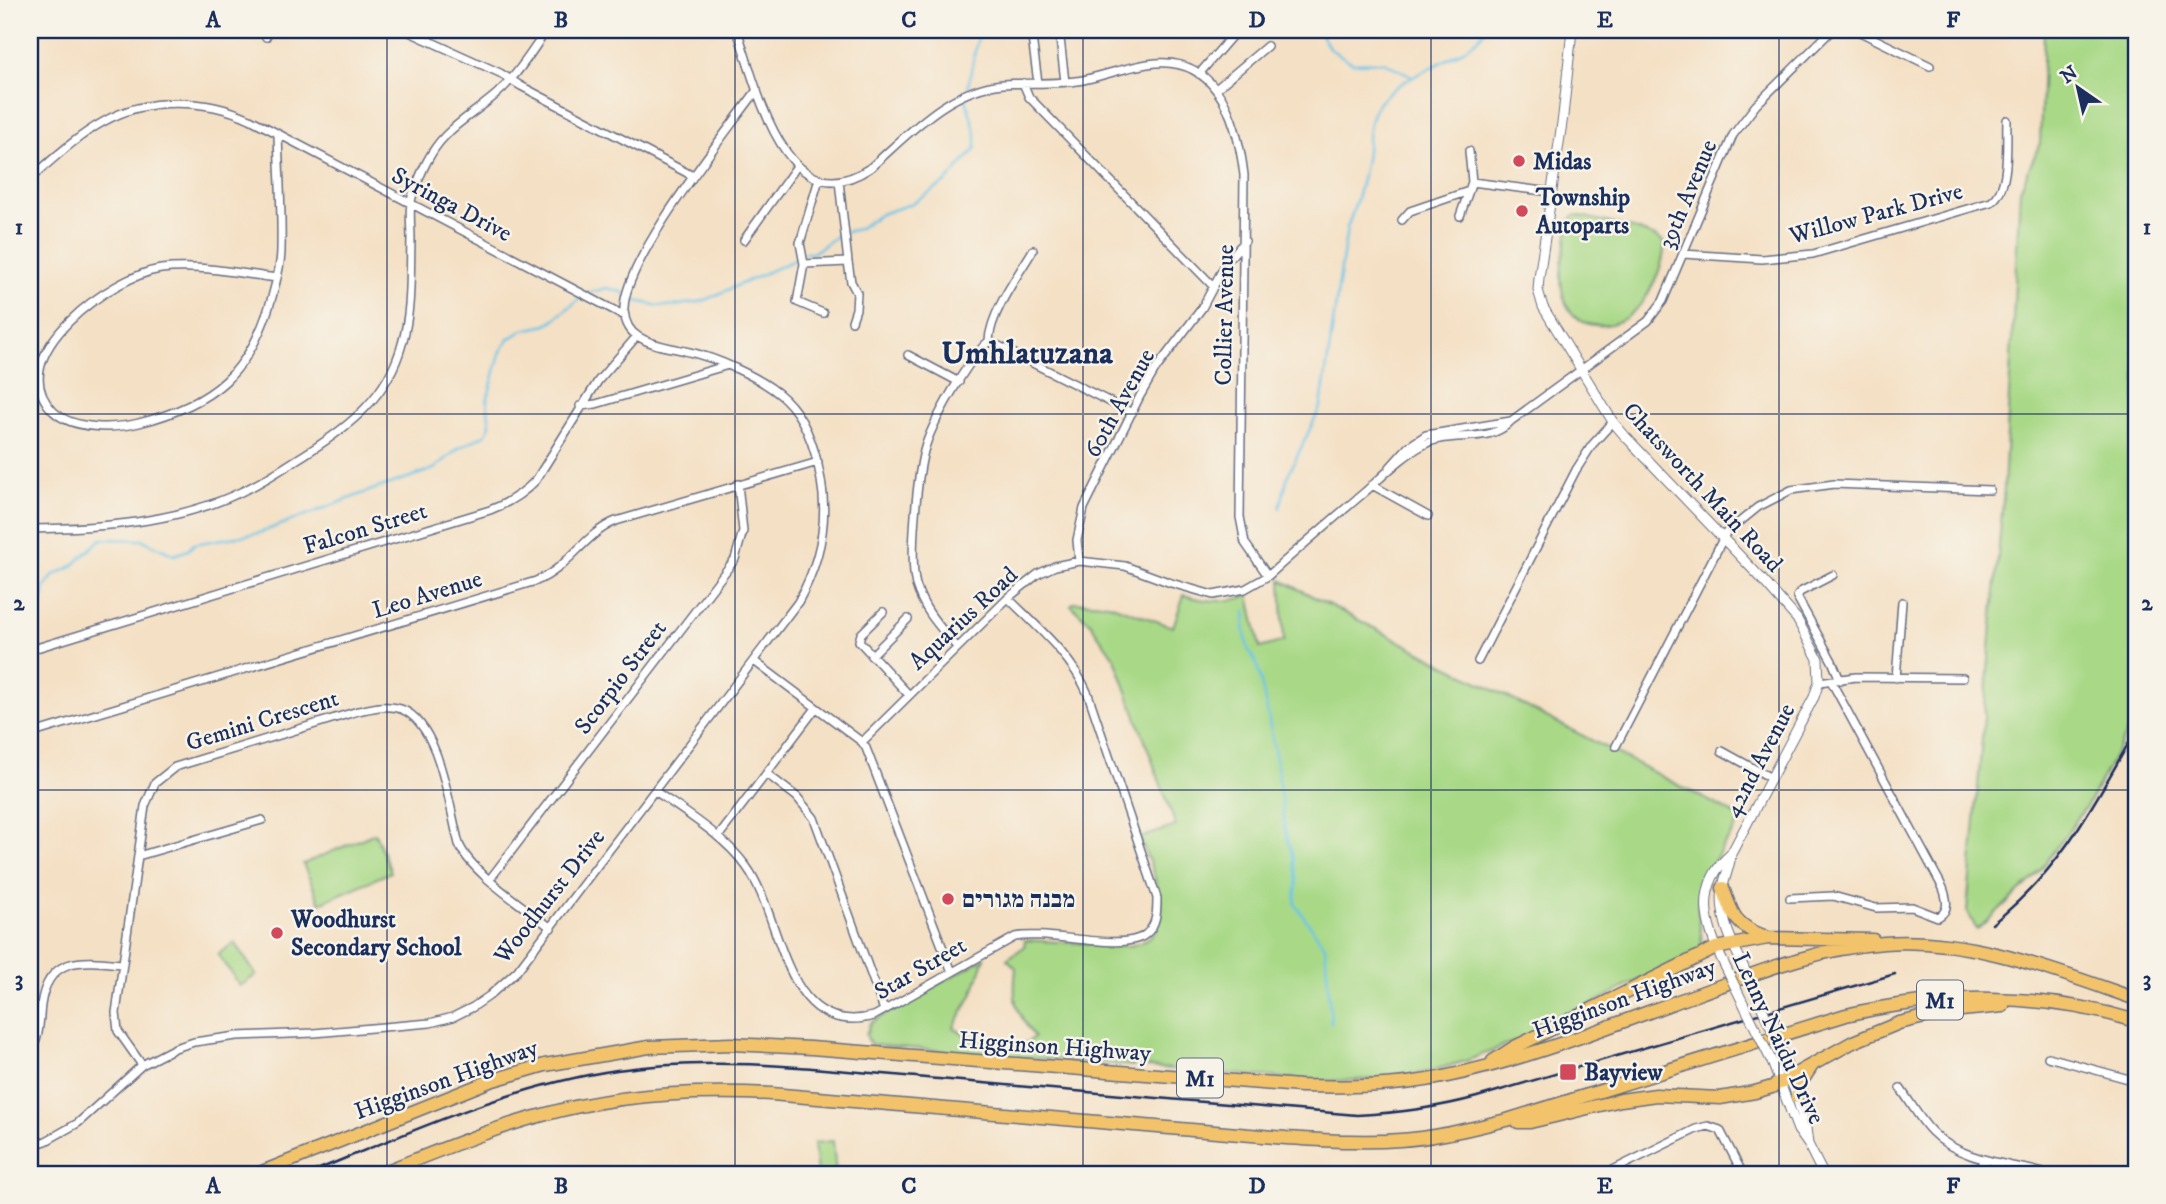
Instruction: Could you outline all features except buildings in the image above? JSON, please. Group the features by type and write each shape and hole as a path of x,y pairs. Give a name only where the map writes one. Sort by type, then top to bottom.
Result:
{"highway":[{"path":"1723,888 1731,912 1740,925 1750,932 1768,938"},
{"path":"1485,1067 1513,1048 1716,948 1768,938 1866,939 1884,943"},
{"name":"Higginson Highway","path":"257,1174 490,1081 545,1065 649,1047 732,1044 811,1048 1353,1088 1421,1081 1485,1067 1531,1054 1796,960 1884,943 1928,944 1997,954 2036,964 2136,999"},
{"name":"M1","path":"379,1174 540,1115 603,1101 703,1092 783,1095 1343,1142 1402,1140 1451,1133 1507,1120 1846,1015 1876,1009 1961,999 2043,1003 2087,1009 2136,1021"},
{"path":"1507,1120 1530,1122 1621,1100 1656,1095 1702,1098 1735,1096 1786,1080 1877,1031 1899,1023 1969,1009 2043,1003"},
{"path":"1797,1097 1802,1081 1814,1064"}],"street":[{"path":"405,30 511,79 693,176"},
{"path":"30,529 145,520 220,501 266,479 354,421 379,394 391,374 408,322 412,195 437,145 447,133 502,89 547,30"},
{"name":"Collier Avenue","path":"737,30 774,131 797,166 819,179 839,181 857,177 937,110 954,99 986,87 1065,82 1155,63 1182,66 1199,74 1216,89 1231,115 1241,150 1244,175 1240,517 1245,543 1268,576"},
{"path":"1031,30 1038,83"},
{"path":"1059,30 1065,82"},
{"path":"1199,74 1237,30"},
{"name":"Chatsworth Main Road","path":"1572,30 1563,116 1538,290 1546,314 1613,422 1640,454 1779,596 1797,619 1815,651 1819,682"},
{"name":"39th Avenue","path":"1582,372 1654,315 1663,301 1727,146 1741,122 1832,30"},
{"path":"1856,30 1930,66"},
{"path":"1216,89 1267,46"},
{"path":"1023,83 1029,97 1214,287"},
{"path":"757,90 693,176 648,244 628,288 625,316 628,326 637,336 725,365 767,386 786,399 809,434 818,462"},
{"name":"Syringa Drive","path":"30,179 75,140 120,113 149,106 192,104 220,108 243,116 625,316"},
{"name":"Willow Park Drive","path":"1683,254 1762,259 1813,254 1991,202 2002,192 2007,120"},
{"path":"277,278 164,269 150,271 123,282 82,309 40,356 39,385 46,401 55,413 71,422 129,426 187,408 218,389 240,368 261,331 277,278 282,253 278,134"},
{"path":"1460,216 1472,182 1469,151"},
{"path":"744,240 797,166"},
{"path":"819,179 800,243 804,264 797,302 823,313"},
{"path":"839,181 848,262 857,293 852,321"},
{"path":"1472,182 1551,192"},
{"path":"1402,220 1410,211 1469,191"},
{"name":"60th Avenue","path":"1079,561 1077,540 1084,508 1132,413 1155,370 1202,308 1227,261 1245,241"},
{"path":"957,647 929,613 917,587 913,566 924,452 936,421 974,357 989,341 998,313 1033,250"},
{"path":"804,264 848,262"},
{"name":"Falcon Street","path":"30,650 509,502 536,480 580,406 637,336"},
{"path":"989,341 1132,413"},
{"path":"908,355 959,382"},
{"path":"580,406 596,404 725,365"},
{"path":"1268,576 1382,476 1401,454 1437,432 1511,421 1582,372"},
{"path":"1478,661 1576,470 1592,445 1613,422"},
{"name":"Leo Avenue","path":"30,734 536,581 558,569 604,526 818,462"},
{"name":"Woodhurst Drive","path":"30,1146 46,1141 78,1123 142,1065 175,1048 216,1038 406,1027 430,1023 453,1017 473,1007 503,985 551,928 798,602 816,565 825,515 818,462"},
{"name":"Scorpio Street","path":"490,879 735,559 744,516 738,484"},
{"path":"1616,746 1723,538 1731,526 1765,502 1791,490 1834,484 1990,490"},
{"path":"1372,485 1428,516"},
{"name":"Aquarius Road","path":"862,742 1008,598 1038,574 1055,566 1079,561 1125,566 1213,595 1245,589 1268,576"},
{"path":"1790,898 1833,896 1876,908 1909,906 1938,917 1945,911 1947,903 1943,888 1836,681 1832,661 1797,597 1800,592 1833,575"},
{"name":"Star Street","path":"655,791 718,837 741,859 757,885 793,975 806,999 826,1013 851,1020 874,1016 1010,939 1022,935 1129,942 1148,933 1157,916 1157,898 1080,674 1008,598"},
{"path":"1896,678 1902,602"},
{"path":"883,611 859,638 860,643 909,695"},
{"path":"871,656 908,619"},
{"path":"754,661 862,742 874,763 951,972"},
{"path":"1819,682 1856,677 1963,678"},
{"name":"42nd Avenue","path":"1724,869 1814,697 1819,682"},
{"name":"Gemini Crescent","path":"142,1065 122,1037 116,1013 143,817 155,783 169,770 330,719 384,706 407,712 427,731 433,743 462,851 471,865 551,928"},
{"path":"718,837 816,708"},
{"path":"1722,751 1771,778"},
{"path":"767,774 797,797 814,818 884,1010"},
{"path":"138,856 262,820"},
{"path":"1724,869 1724,917 1732,944"},
{"path":"1716,948 1708,927 1706,908 1710,886 1724,869"},
{"name":"Lenny Naidu Drive","path":"1732,944 1785,1059 1786,1080 1798,1130 1823,1174"},
{"name":"Lenny Naidu Drive","path":"1716,948 1772,1062 1797,1097 1808,1144"},
{"path":"30,1053 40,1031 43,994 56,971 78,961 122,964"},
{"path":"2048,1057 2136,1081"},
{"path":"1900,1088 1933,1134 1962,1151 1983,1159 2048,1174"},
{"path":"1605,1174 1696,1129 1715,1127 1725,1137 1742,1174"},
{"path":"1979,1174 1983,1159"}],"green space":[{"path":"2044,30 2136,30 2136,715 2090,801 2035,877 1977,930 1967,911 2004,488 2020,190 2040,143"},
{"path":"1577,215 1636,230 1664,243 1659,272 1643,301 1631,314 1611,324 1581,321 1573,315 1563,295 1563,258 1570,221"},
{"path":"1281,580 1742,818 1715,860 1700,894 1698,912 1701,949 1521,1039 1466,1061 1427,1072 1385,1079 1323,1081 871,1045 866,1035 870,1023 985,958 972,995 954,1027 978,1039 998,1043 1026,1043 1034,1037 1016,1005 1016,968 1007,959 1024,947 1025,940 1129,946 1146,940 1156,929 1161,916 1160,901 1157,884 1140,838 1176,826 1115,659 1090,623 1071,605 1074,602 1109,604 1173,627 1184,595 1217,601 1249,595 1260,648 1284,641"},
{"path":"2136,757 2136,788 2124,776"},
{"path":"375,833 391,872 320,903 303,864"},
{"path":"235,943 256,975 240,986 218,954"},
{"path":"833,1141 836,1174 817,1174 814,1143"}],"waterway":[{"path":"968,86 978,36 988,30"},
{"path":"1318,30 1330,49 1353,63 1384,62 1414,77"},
{"path":"1280,508 1288,475 1321,406 1347,228 1362,181 1369,128 1376,107 1399,85 1462,51 1485,30"},
{"path":"804,253 813,253 841,233 858,229 881,214 911,204 946,182 976,148 976,134 966,100"},
{"path":"588,293 607,288 622,292 632,300 659,306 703,301 792,261 799,255"},
{"path":"35,636 45,587 54,575 71,567 101,539 143,540 174,555 188,550 194,544 259,533 434,469 459,448 486,434 490,425 487,401 500,353 509,339 523,330 547,325 583,296"},
{"path":"1246,609 1244,629 1248,649 1257,664 1268,715 1285,831 1297,878 1295,904 1325,947 1331,1023"}],"railway":[{"path":"1992,924 2038,881 2057,858 2090,810 2136,730"},
{"path":"307,1174 498,1099 577,1077 657,1066 778,1065 1357,1115 1402,1111 1477,1097 1895,974"}],"place":[{"name":"Midas","path":"1519,161"},
{"name":"Township Autoparts","path":"1522,211"},
{"name":"מבנה מגורים","path":"948,899"},
{"name":"Woodhurst Secondary School","path":"277,933"},
{"name":"Bayview","path":"1568,1072"}],"district":[{"name":"Umhlatuzana","path":"1027,352"}]}
